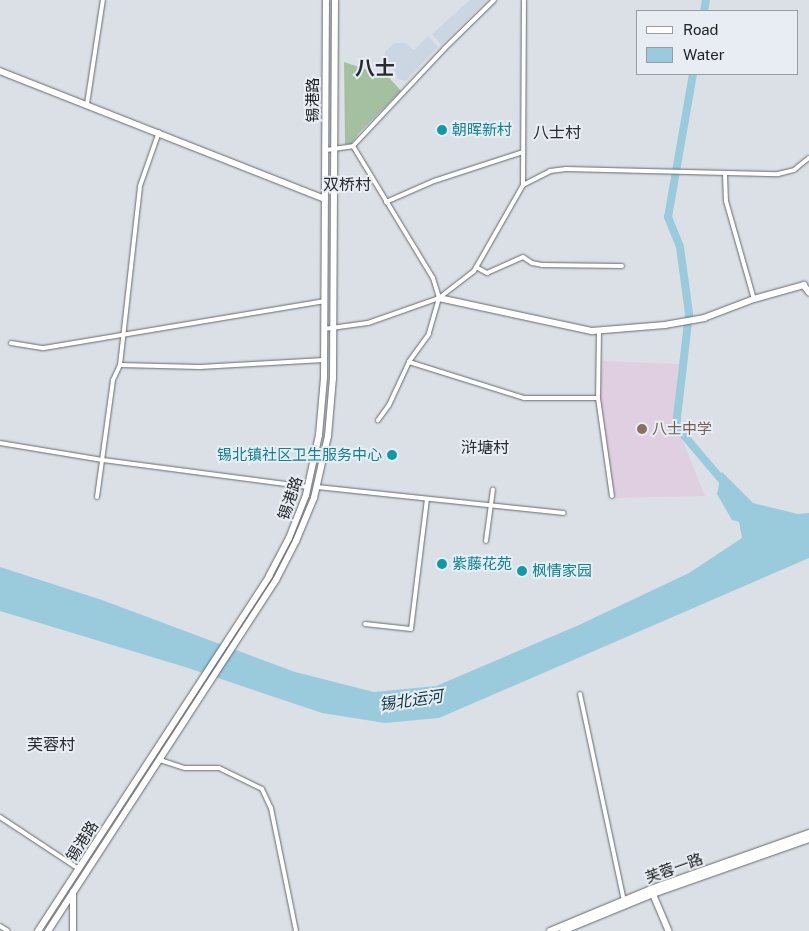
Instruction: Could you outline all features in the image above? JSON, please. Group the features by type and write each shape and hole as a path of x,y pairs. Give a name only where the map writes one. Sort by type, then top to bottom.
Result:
{"main road":[{"name":"锡港路","path":"48,931 234,647 290,554 317,487 328,436 332,400 325,301 326,0"},
{"name":"锡港路","path":"38,931 225,645 279,557 297,518 308,487 319,435 328,328 334,150 335,0"},
{"path":"73,892 73,931"}],"street":[{"path":"87,104 103,0"},
{"path":"326,150 352,146 444,49 494,0"},
{"path":"328,328 368,323 440,298 476,267 523,185 524,0"},
{"path":"0,71 159,132 325,199"},
{"path":"97,497 114,380 120,365 140,186 159,132"},
{"path":"352,146 433,278 440,298 429,334 409,362 388,405 378,420"},
{"path":"386,202 434,181 524,152"},
{"path":"523,185 550,171 566,169 778,174 794,170 809,158"},
{"path":"725,174 726,201 754,299"},
{"path":"476,267 487,273 523,257 532,263 542,265 622,266"},
{"path":"440,298 592,331 665,325 704,318 754,299 804,285 808,289"},
{"path":"11,343 44,348 325,301"},
{"path":"599,330 598,398 612,496"},
{"path":"120,365 200,367 324,360"},
{"path":"409,362 524,398 598,398"},
{"path":"0,443 103,460 308,487"},
{"path":"317,487 564,513"},
{"path":"486,541 493,489"},
{"path":"366,624 411,629 427,499"},
{"path":"580,694 625,902"},
{"path":"160,760 185,768 219,768 262,789 271,808 296,931"},
{"path":"0,816 79,869"},
{"name":"芙蓉一路","path":"550,931 809,833"},
{"name":"芙蓉一路","path":"652,892 809,839"},
{"path":"652,892 669,931"},
{"name":"芙蓉一路","path":"563,931 625,902"},
{"path":"0,926 8,931"}],"shaded area":[{"path":"470,0 487,0 441,45 432,34"},
{"path":"428,36 438,47 406,81 397,79 396,73 386,61 385,52 394,43 406,43 414,50"},
{"name":"八士中学","path":"603,361 679,364 682,439 705,496 614,498 601,420 600,392"}],"green space":[{"path":"344,62 380,74 383,71 401,91 359,133 351,144 345,144"}],"water":[{"name":"锡北运河","path":"722,472 753,503 798,514 809,513 809,558 439,718 385,723 322,713 185,667 0,611 0,567 102,600 295,672 374,692 436,686 579,625 689,573 742,538 739,522 732,520 717,494"}],"waterway":[{"path":"704,10 706,0"},
{"path":"693,75 668,217 680,247 689,314 676,426 726,485"}],"place":[{"name":"朝晖新村","path":"442,130"},
{"name":"八士中学","path":"642,429"},
{"name":"锡北镇社区卫生服务中心","path":"392,455"},
{"name":"紫藤花苑","path":"442,564"},
{"name":"枫情家园","path":"522,571"}],"district":[{"name":"八士","path":"375,68"},
{"name":"八士村","path":"557,133"},
{"name":"双桥村","path":"347,185"},
{"name":"浒塘村","path":"485,448"},
{"name":"芙蓉村","path":"51,745"}]}
